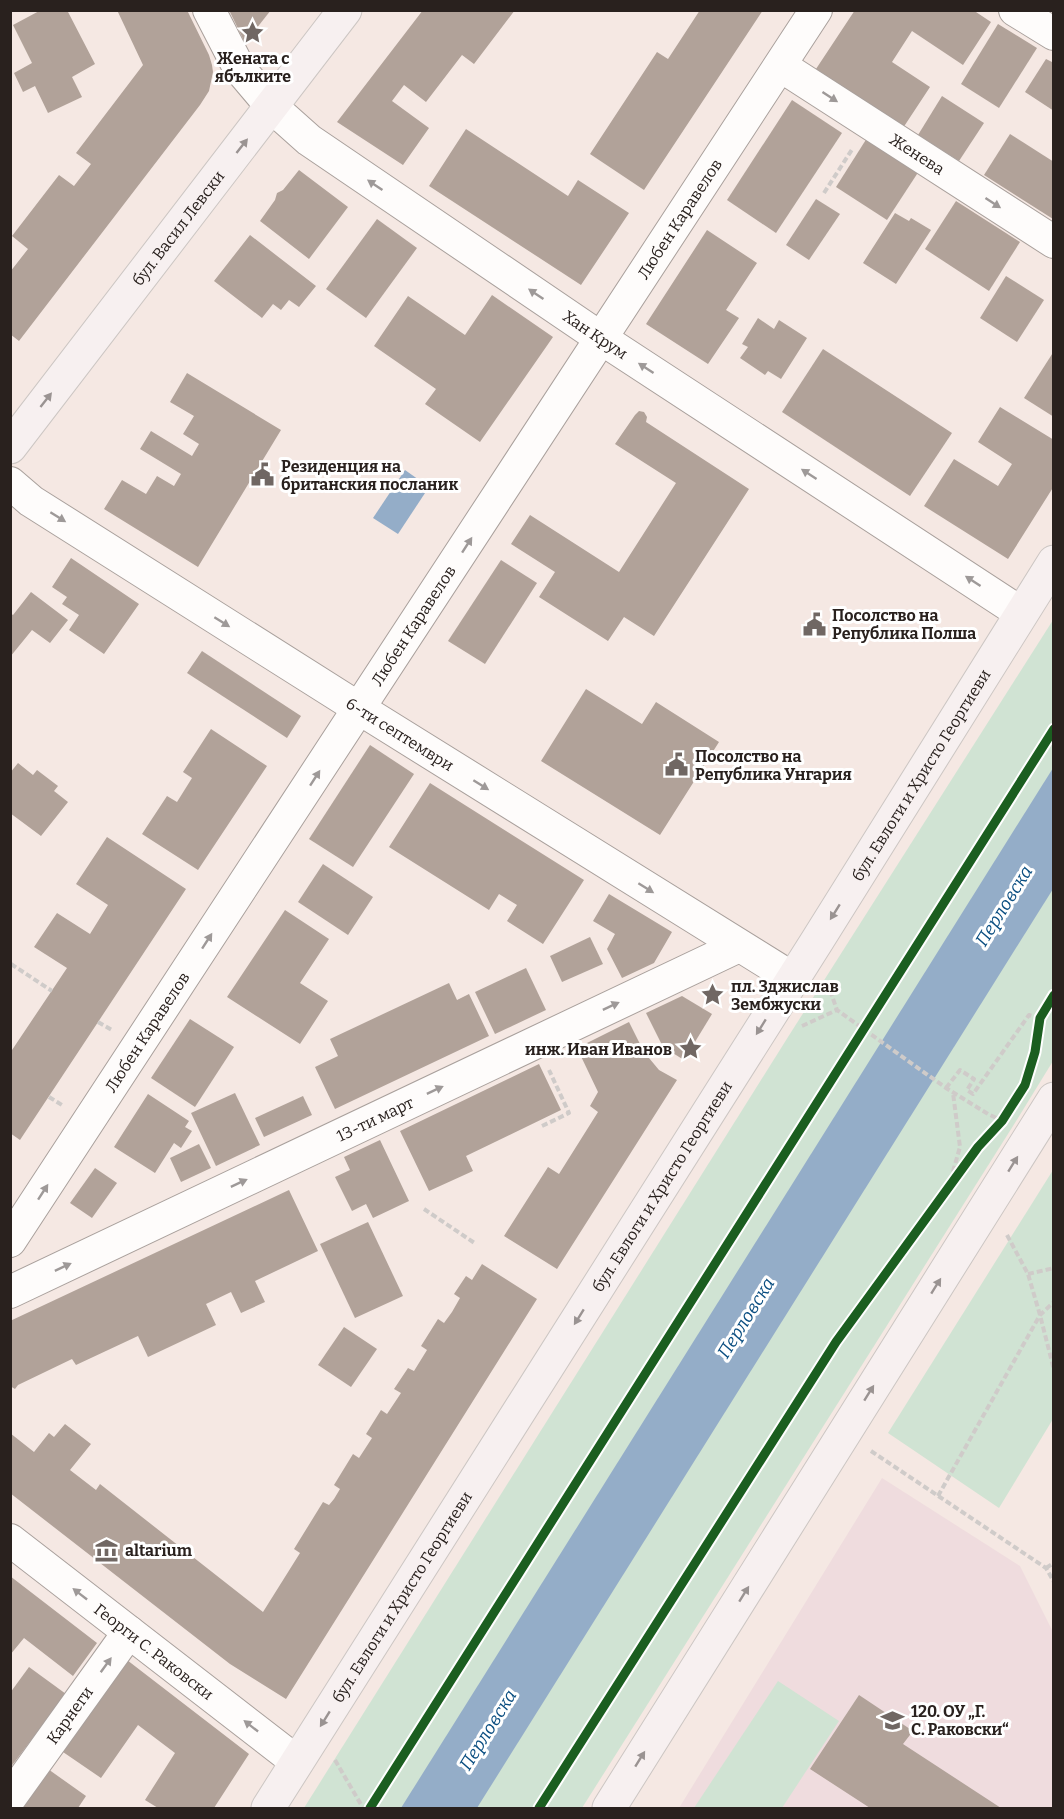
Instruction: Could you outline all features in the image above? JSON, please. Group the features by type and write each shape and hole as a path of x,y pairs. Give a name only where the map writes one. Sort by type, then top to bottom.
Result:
{"main road":[{"name":"бул. Васил Левски","path":"10,447 345,10"},
{"name":"бул. Евлоги и Христо Георгиеви","path":"268,1809 1053,562"},
{"path":"609,1809 1053,1099"}],"street":[{"name":"Хан Крум","path":"209,10 239,68 272,107 309,140 602,339 1021,613"},
{"name":"Любен Каравелов","path":"10,1241 816,10"},
{"path":"1015,10 1053,34"},
{"name":"Женева","path":"781,66 1053,242"},
{"name":"6-ти септември","path":"10,483 32,501 360,709 792,978"},
{"name":"13-ти март","path":"10,1292 739,946"},
{"name":"Георги С. Раковски","path":"10,1540 297,1762"},
{"name":"Карнеги","path":"10,1798 129,1632"}],"path":[{"path":"824,193 869,123"},
{"path":"11,964 52,991"},
{"path":"825,979 837,1010 941,1085 988,1114 1013,1126"},
{"path":"793,1030 837,1010"},
{"path":"946,1088 960,1070 974,1079 967,1090 973,1094 1029,1015 1042,1014 1038,1029"},
{"path":"535,1042 569,1113 542,1126"},
{"path":"948,1189 960,1147 953,1092"},
{"path":"994,1129 1008,1112"},
{"path":"941,1198 966,1163"},
{"path":"424,1209 476,1244"},
{"path":"1007,1235 1028,1274 1053,1370"},
{"path":"1028,1274 1053,1268"},
{"path":"938,1496 1040,1315 1053,1302"},
{"path":"872,1451 1046,1568 1053,1582"},
{"path":"1046,1568 1053,1563"},
{"path":"335,1760 363,1809"}],"shaded area":[{"name":"120. ОУ „Г. С. Раковски“","path":"882,1478 1020,1566 1053,1632 1053,1808 679,1808"}],"green space":[{"path":"1053,620 1053,1061 1013,1126 582,1808 304,1808 788,1037"},
{"path":"1053,1170 1053,1419 999,1508 888,1433"},
{"path":"778,1681 839,1721 782,1808 694,1808"}],"water":[{"path":"405,470 429,487 398,534 373,518"},
{"name":"Перловска","path":"1053,768 1053,889 477,1808 401,1808"}],"building":[{"path":"41,10 67,10 95,64 72,77 82,97 48,113 35,86 23,92 14,73 32,63 13,25"},
{"path":"117,10 187,10 212,65 209,91 19,341 10,334 10,272 28,249 12,236 59,175 74,186 91,164 76,153 143,65"},
{"path":"229,10 271,10 245,43"},
{"path":"423,10 515,10 474,64 462,55 426,102 404,85 392,101 429,128 403,165 337,122"},
{"path":"700,10 763,10 644,190 590,154 657,52 668,59"},
{"path":"855,10 973,10 991,22 963,65 912,31 892,62 930,87 903,128 814,72"},
{"path":"998,24 1037,48 999,108 961,84"},
{"path":"1046,59 1054,63 1054,111 1025,92"},
{"path":"942,96 984,123 959,161 918,135"},
{"path":"792,100 842,133 776,233 727,200"},
{"path":"466,129 568,196 578,180 629,213 581,285 429,186"},
{"path":"1010,134 1054,162 1053,219 984,175"},
{"path":"867,138 919,171 887,220 836,187"},
{"path":"299,170 348,207 309,259 260,221 275,200 277,193 283,190"},
{"path":"816,199 840,214 809,260 786,245"},
{"path":"956,201 1020,242 989,291 925,249"},
{"path":"895,213 909,221 911,218 931,230 896,284 863,263"},
{"path":"377,219 417,248 366,318 326,289"},
{"path":"707,230 757,263 726,310 739,318 708,364 646,324"},
{"path":"250,235 316,286 299,307 289,300 281,310 273,304 262,318 214,281"},
{"path":"1006,276 1044,300 1017,342 980,318"},
{"path":"492,295 553,337 480,442 425,404 436,389 374,346 408,296 465,335"},
{"path":"758,318 774,329 779,320 807,338 781,379 768,371 765,375 740,358 748,347 742,344"},
{"path":"823,349 952,433 910,496 782,412"},
{"path":"1054,351 1054,417 1024,398"},
{"path":"187,373 281,430 198,567 104,509 122,480 146,494 157,476 174,486 181,474 140,449 151,431 192,456 199,444 183,434 194,416 170,402"},
{"path":"1000,407 1054,440 1054,486 1008,559 924,506 954,459 998,486 1012,464 978,442"},
{"path":"639,411 644,412 647,417 646,422 749,489 654,636 624,617 608,641 539,597 555,572 511,544 530,515 619,572 676,483 615,444"},
{"path":"71,558 139,604 104,654 69,630 79,615 62,604 67,597 52,587"},
{"path":"501,560 537,583 485,664 448,641"},
{"path":"31,592 68,620 50,643 32,630 10,657 10,613 13,615"},
{"path":"202,651 301,716 287,738 187,673"},
{"path":"586,689 642,724 656,702 719,742 660,835 541,761"},
{"path":"211,729 267,766 198,870 142,834 167,796 177,802 192,778 183,772"},
{"path":"370,745 414,774 353,867 309,839"},
{"path":"18,763 33,775 37,770 58,786 54,791 68,802 41,836 10,813 10,773"},
{"path":"430,783 584,880 543,944 507,921 517,905 499,894 489,910 389,847"},
{"path":"107,837 186,889 20,1140 10,1133 10,1053 67,968 34,947 57,913 90,934 108,905 76,884"},
{"path":"323,864 373,897 348,935 298,902"},
{"path":"609,894 672,932 654,963 622,978 607,949 615,934 593,921"},
{"path":"285,910 329,939 300,983 328,1001 300,1044 227,997"},
{"path":"590,937 603,964 562,982 550,956"},
{"path":"526,968 546,1010 495,1034 475,992"},
{"path":"449,983 457,1000 469,994 489,1036 335,1109 315,1067 338,1056 330,1039"},
{"path":"682,996 712,1014 684,1060 663,1047 646,1013"},
{"path":"190,1019 234,1047 195,1107 151,1078"},
{"path":"629,1022 644,1052 659,1070 677,1080 557,1269 504,1236 548,1167 559,1174 598,1112 590,1106 598,1092 577,1048"},
{"path":"539,1064 561,1110 466,1156 473,1171 429,1191 400,1131"},
{"path":"235,1093 260,1145 216,1166 191,1113"},
{"path":"148,1094 189,1121 185,1127 192,1131 181,1148 174,1143 155,1173 114,1147"},
{"path":"303,1096 312,1115 264,1137 255,1118"},
{"path":"380,1140 409,1201 373,1218 366,1204 352,1211 335,1177 350,1170 344,1157"},
{"path":"199,1144 211,1168 181,1182 170,1158"},
{"path":"95,1168 117,1183 92,1218 70,1203"},
{"path":"289,1190 318,1251 255,1281 265,1302 241,1313 231,1292 206,1304 216,1325 148,1357 138,1336 76,1365 72,1359 18,1385 15,1389 10,1386 10,1321"},
{"path":"368,1222 403,1296 355,1318 320,1244"},
{"path":"482,1264 537,1299 286,1699 230,1664 10,1493 10,1433 34,1452 49,1433 54,1437 65,1424 91,1444 70,1470 96,1490 100,1484 263,1612 300,1553 294,1549 323,1502 329,1505 340,1489 334,1485 353,1454 359,1458 372,1438 366,1434 381,1410 387,1414 401,1393 394,1389 408,1368 414,1371 427,1350 421,1346 438,1319 444,1323 460,1298 454,1294 466,1276 472,1280"},
{"path":"344,1327 377,1349 351,1387 318,1365"},
{"path":"10,1576 97,1643 73,1676 24,1638 10,1655"},
{"path":"127,1660 249,1754 214,1808 158,1808 145,1800 175,1753 138,1725 101,1778 63,1752"},
{"path":"29,1667 66,1694 10,1768 10,1693"},
{"path":"859,1695 913,1731 903,1744 1001,1808 870,1808 810,1769"},
{"path":"48,1769 86,1796 78,1808 20,1808"}],"cycle path":[{"path":"370,1808 1054,729"},
{"path":"539,1808 836,1342 978,1147 1002,1121 1025,1085 1035,1052 1040,1018 1054,995"}],"place":[{"name":"Жената с ябълките","path":"253,33"},
{"name":"Резиденция на британския посланик","path":"263,475"},
{"name":"Посолство на Република Полша","path":"814,624"},
{"name":"Посолство на Република Унгария","path":"677,765"},
{"name":"пл. Зджислав Зембжуски","path":"713,995"},
{"name":"инж. Иван Иванов","path":"690,1049"},
{"name":"altarium","path":"107,1550"},
{"name":"120. ОУ „Г. С. Раковски“","path":"893,1720"}]}
